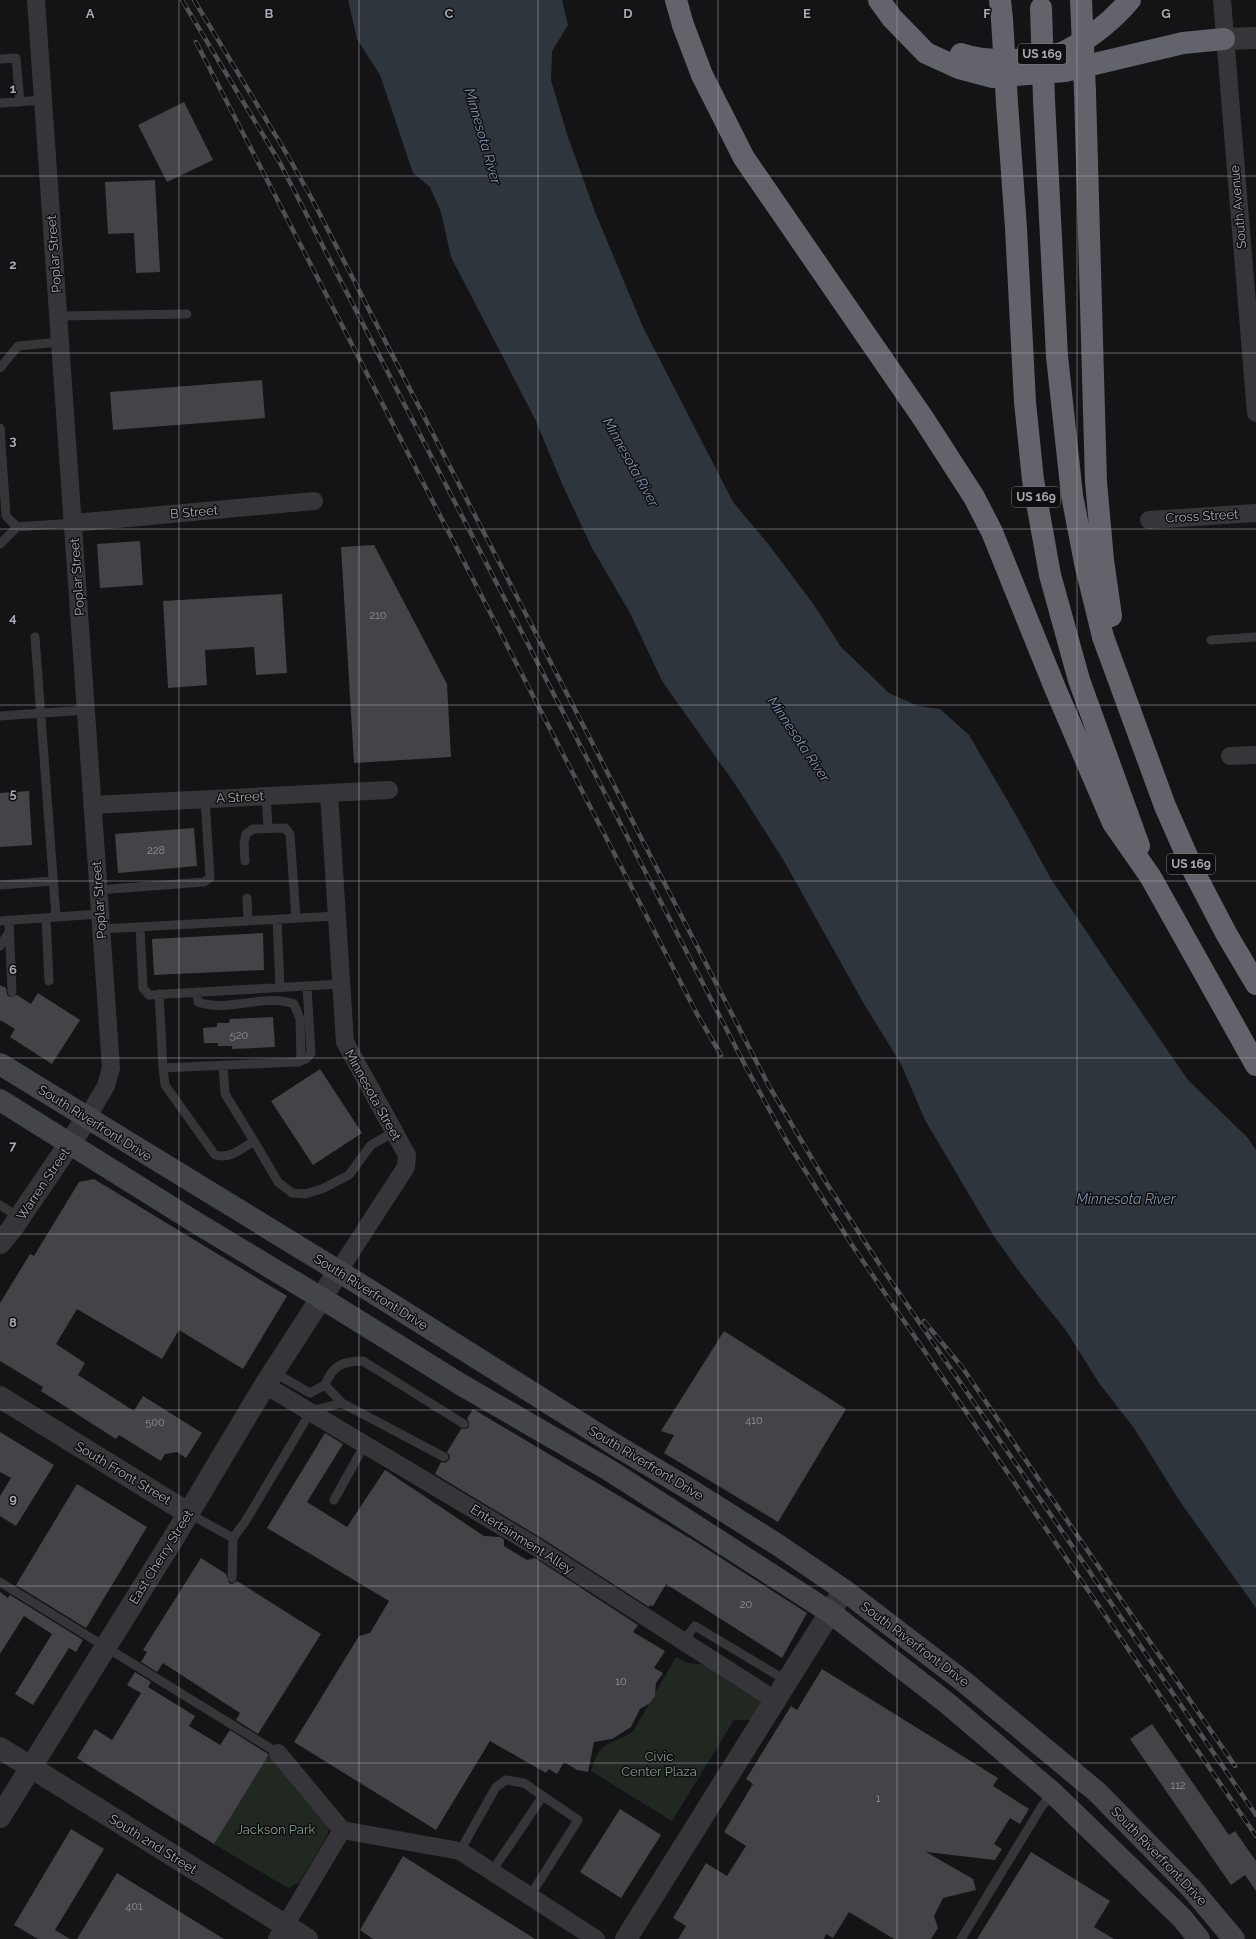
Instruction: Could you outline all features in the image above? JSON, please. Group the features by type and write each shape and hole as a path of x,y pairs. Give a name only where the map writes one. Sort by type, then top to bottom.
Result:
{"highway":[{"path":"676,0 683,24 702,75 744,158 923,418 974,496 995,539 1055,688 1113,823 1150,876"},
{"path":"879,0 892,18 926,53 959,68 993,77 1064,71 1183,43 1224,39"},
{"path":"1081,0 1096,482 1110,611 1139,738"},
{"path":"892,18 932,43 964,56 991,61 1030,58 1067,51 1113,20 1130,0"},
{"name":"US 169","path":"1040,4 1057,356 1072,495 1085,563 1103,637 1165,806 1194,872 1227,935 1256,984"},
{"name":"US 169","path":"1001,9 1016,228 1025,402 1033,480 1050,575 1079,680 1150,876 1221,999 1256,1050"},
{"path":"1221,999 1256,1065"}],"main road":[{"name":"South Riverfront Drive","path":"0,1064 778,1545 844,1590 963,1681 1097,1792 1192,1889 1234,1939"},
{"name":"South Riverfront Drive","path":"0,1100 460,1384 609,1470 831,1613 947,1703 1053,1793 1182,1918 1198,1939"}],"street":[{"name":"Poplar Street","path":"36,0 74,523 111,1068 106,1086 70,1144"},
{"name":"South Avenue","path":"1222,0 1224,39 1256,413"},
{"path":"1224,39 1256,38"},
{"name":"B Street","path":"74,523 314,502"},
{"name":"Cross Street","path":"1149,520 1256,513"},
{"path":"1230,756 1256,755"},
{"name":"A Street","path":"92,805 389,790"},
{"name":"Minnesota Street","path":"321,1298 406,1167 407,1155 345,1042 329,793"},
{"name":"Warren Street","path":"0,1243 20,1218 70,1144"},
{"name":"East Cherry Street","path":"0,1817 32,1768 269,1378 321,1298"},
{"name":"Entertainment Alley","path":"269,1378 311,1411 538,1548 775,1700"},
{"name":"South Front Street","path":"0,1397 188,1513"},
{"path":"626,1939 844,1590"},
{"name":"South 2nd Street","path":"0,1748 281,1932 307,1939"},
{"path":"278,1753 342,1830 460,1851 596,1939"},
{"path":"281,1932 342,1830"}],"lane":[{"path":"0,59 16,58 20,102"},
{"path":"0,103 44,100"},
{"path":"59,316 187,314"},
{"path":"0,368 18,346 61,342"},
{"path":"0,428 6,516 17,527"},
{"path":"0,544 17,527 74,523"},
{"path":"35,637 53,881 49,981"},
{"path":"1210,640 1256,637"},
{"path":"0,716 86,710"},
{"path":"266,796 268,828"},
{"path":"98,890 204,882 210,878 205,799"},
{"path":"245,861 244,843 246,834 253,829 285,828 290,834 296,918"},
{"path":"0,885 53,881"},
{"path":"247,898 248,921"},
{"path":"12,992 9,932 4,920 51,917 140,927 337,916"},
{"path":"277,919 280,988"},
{"path":"140,927 143,988 149,995 341,984"},
{"path":"0,946 9,932"},
{"path":"163,1068 301,1061 306,1059 311,1053 307,986"},
{"path":"197,992 198,1002 209,1006 277,1001 294,1004 300,1018 301,1061"},
{"path":"159,994 165,1084 215,1155 230,1156 254,1141"},
{"path":"223,1065 225,1094 278,1182 292,1193 305,1194 322,1189 349,1175 371,1145 394,1132"},
{"path":"0,1205 20,1218"},
{"path":"269,1378 310,1392 325,1385 328,1377 337,1367 347,1361 363,1361 464,1424"},
{"path":"325,1385 342,1403 444,1457"},
{"path":"232,1578 233,1538 245,1522 311,1411 342,1403"},
{"path":"334,1500 366,1444"},
{"name":"South Front Street","path":"188,1513 233,1538"},
{"path":"0,1582 278,1753"},
{"path":"683,1641 695,1626 787,1681"},
{"path":"460,1851 496,1787 506,1780 524,1783 578,1820 530,1896"},
{"path":"961,1939 1042,1806 1053,1793"},
{"path":"492,1871 543,1796"}],"green space":[{"name":"Civic Center Plaza","path":"676,1657 688,1663 707,1665 759,1697 761,1702 751,1720 734,1720 672,1821 591,1771 596,1756 603,1747 634,1730"},
{"name":"Jackson Park","path":"271,1751 329,1827 328,1834 300,1882 288,1888 214,1844"}],"water":[{"name":"Minnesota River","path":"348,0 562,0 568,25 552,51 551,80 568,137 595,212 643,327 733,502 769,545 814,605 841,647 889,693 918,706 940,709 969,735 1016,815 1051,879 1188,1080 1247,1137 1256,1150 1256,1608 1181,1503 1134,1428 1099,1383 1067,1332 1024,1278 993,1235 925,1120 901,1064 864,1004 784,861 737,787 662,681 630,613 592,548 563,486 535,419 451,257 441,212 430,187 413,173 380,75 357,39"}],"building":[{"path":"184,102 213,160 167,182 138,125"},
{"path":"155,180 160,272 136,273 134,233 108,234 105,182"},
{"path":"262,380 265,418 113,430 110,392"},
{"path":"140,541 143,585 100,588 97,544"},
{"path":"374,545 447,684 451,757 354,763 341,547"},
{"path":"282,594 287,673 256,675 254,647 205,650 207,685 168,688 163,601"},
{"path":"29,791 32,845 0,847 0,793"},
{"path":"194,828 197,866 118,873 115,834"},
{"path":"263,933 264,970 154,975 152,939"},
{"path":"0,985 6,988 7,995 10,997 17,995 31,1004 38,993 80,1020 52,1064 10,1037 15,1029 0,1020"},
{"path":"273,1017 275,1047 232,1049 232,1046 218,1046 218,1043 204,1043 203,1028 217,1027 217,1023 229,1023 230,1019"},
{"path":"320,1069 362,1133 313,1165 271,1101"},
{"path":"94,1179 287,1296 243,1369 179,1330 162,1359 77,1309 56,1344 85,1363 78,1375 134,1411 143,1396 202,1433 186,1458 177,1452 165,1454 161,1461 119,1435 116,1439 41,1391 43,1387 0,1361 0,1303 30,1254 34,1256 79,1182"},
{"path":"724,1331 846,1409 778,1522 664,1453 674,1435 661,1431"},
{"path":"473,1409 693,1540 807,1613 782,1658 666,1584 653,1606 650,1605 649,1607 543,1539 435,1474 441,1462 445,1463 449,1460 450,1456 447,1452 461,1429 466,1429 469,1427 469,1422 467,1419"},
{"path":"0,1432 54,1465 16,1526 0,1516 0,1496 11,1478 0,1472"},
{"path":"325,1433 343,1444 307,1502 347,1527 385,1470 484,1536 500,1537 504,1540 504,1546 527,1560 535,1558 638,1625 633,1632 665,1651 654,1668 663,1673 656,1683 655,1696 650,1703 640,1709 631,1727 612,1739 594,1742 588,1772 577,1770 564,1762 557,1774 549,1769 546,1773 490,1741 436,1830 294,1742 359,1636 370,1633 389,1601 267,1528"},
{"path":"77,1484 147,1527 86,1628 16,1585"},
{"path":"201,1558 226,1574 229,1583 232,1584 237,1581 321,1634 258,1734 236,1720 240,1713 163,1663 157,1672 141,1662 147,1652 143,1650"},
{"path":"0,1592 8,1598 10,1595 83,1640 76,1652 69,1648 33,1705 15,1694 52,1634 24,1616 0,1654"},
{"path":"822,1669 998,1778 993,1786 1029,1809 1020,1824 1010,1818 994,1844 1002,1849 995,1860 926,1852 973,1879 976,1890 943,1898 934,1916 938,1928 931,1939 894,1939 849,1912 833,1938 826,1934 824,1939 678,1939 686,1926 673,1918 706,1863 727,1876 746,1846 724,1832 753,1784 746,1779 791,1706 797,1710"},
{"path":"135,1672 151,1682 148,1687 195,1716 189,1726 220,1745 230,1730 268,1754 214,1844 77,1758 95,1729 112,1740 141,1693 127,1685"},
{"path":"1152,1724 1229,1835 1235,1831 1256,1861 1256,1891 1245,1875 1231,1885 1130,1739"},
{"path":"620,1809 661,1835 621,1898 580,1872"},
{"path":"71,1829 104,1849 55,1930 70,1939 38,1939 14,1925"},
{"path":"1031,1852 1110,1901 1094,1927 1114,1939 977,1939"},
{"path":"403,1856 535,1939 373,1939 360,1930"},
{"path":"117,1873 224,1939 77,1939"}],"railway":[{"path":"182,0 280,163 747,1069 786,1140 852,1245 1256,1836"},
{"path":"194,0 288,156 312,199 769,1086 827,1184 882,1268 1256,1815"},
{"path":"196,42 697,1014 721,1055"},
{"path":"924,1321 962,1367 1235,1766"}]}
